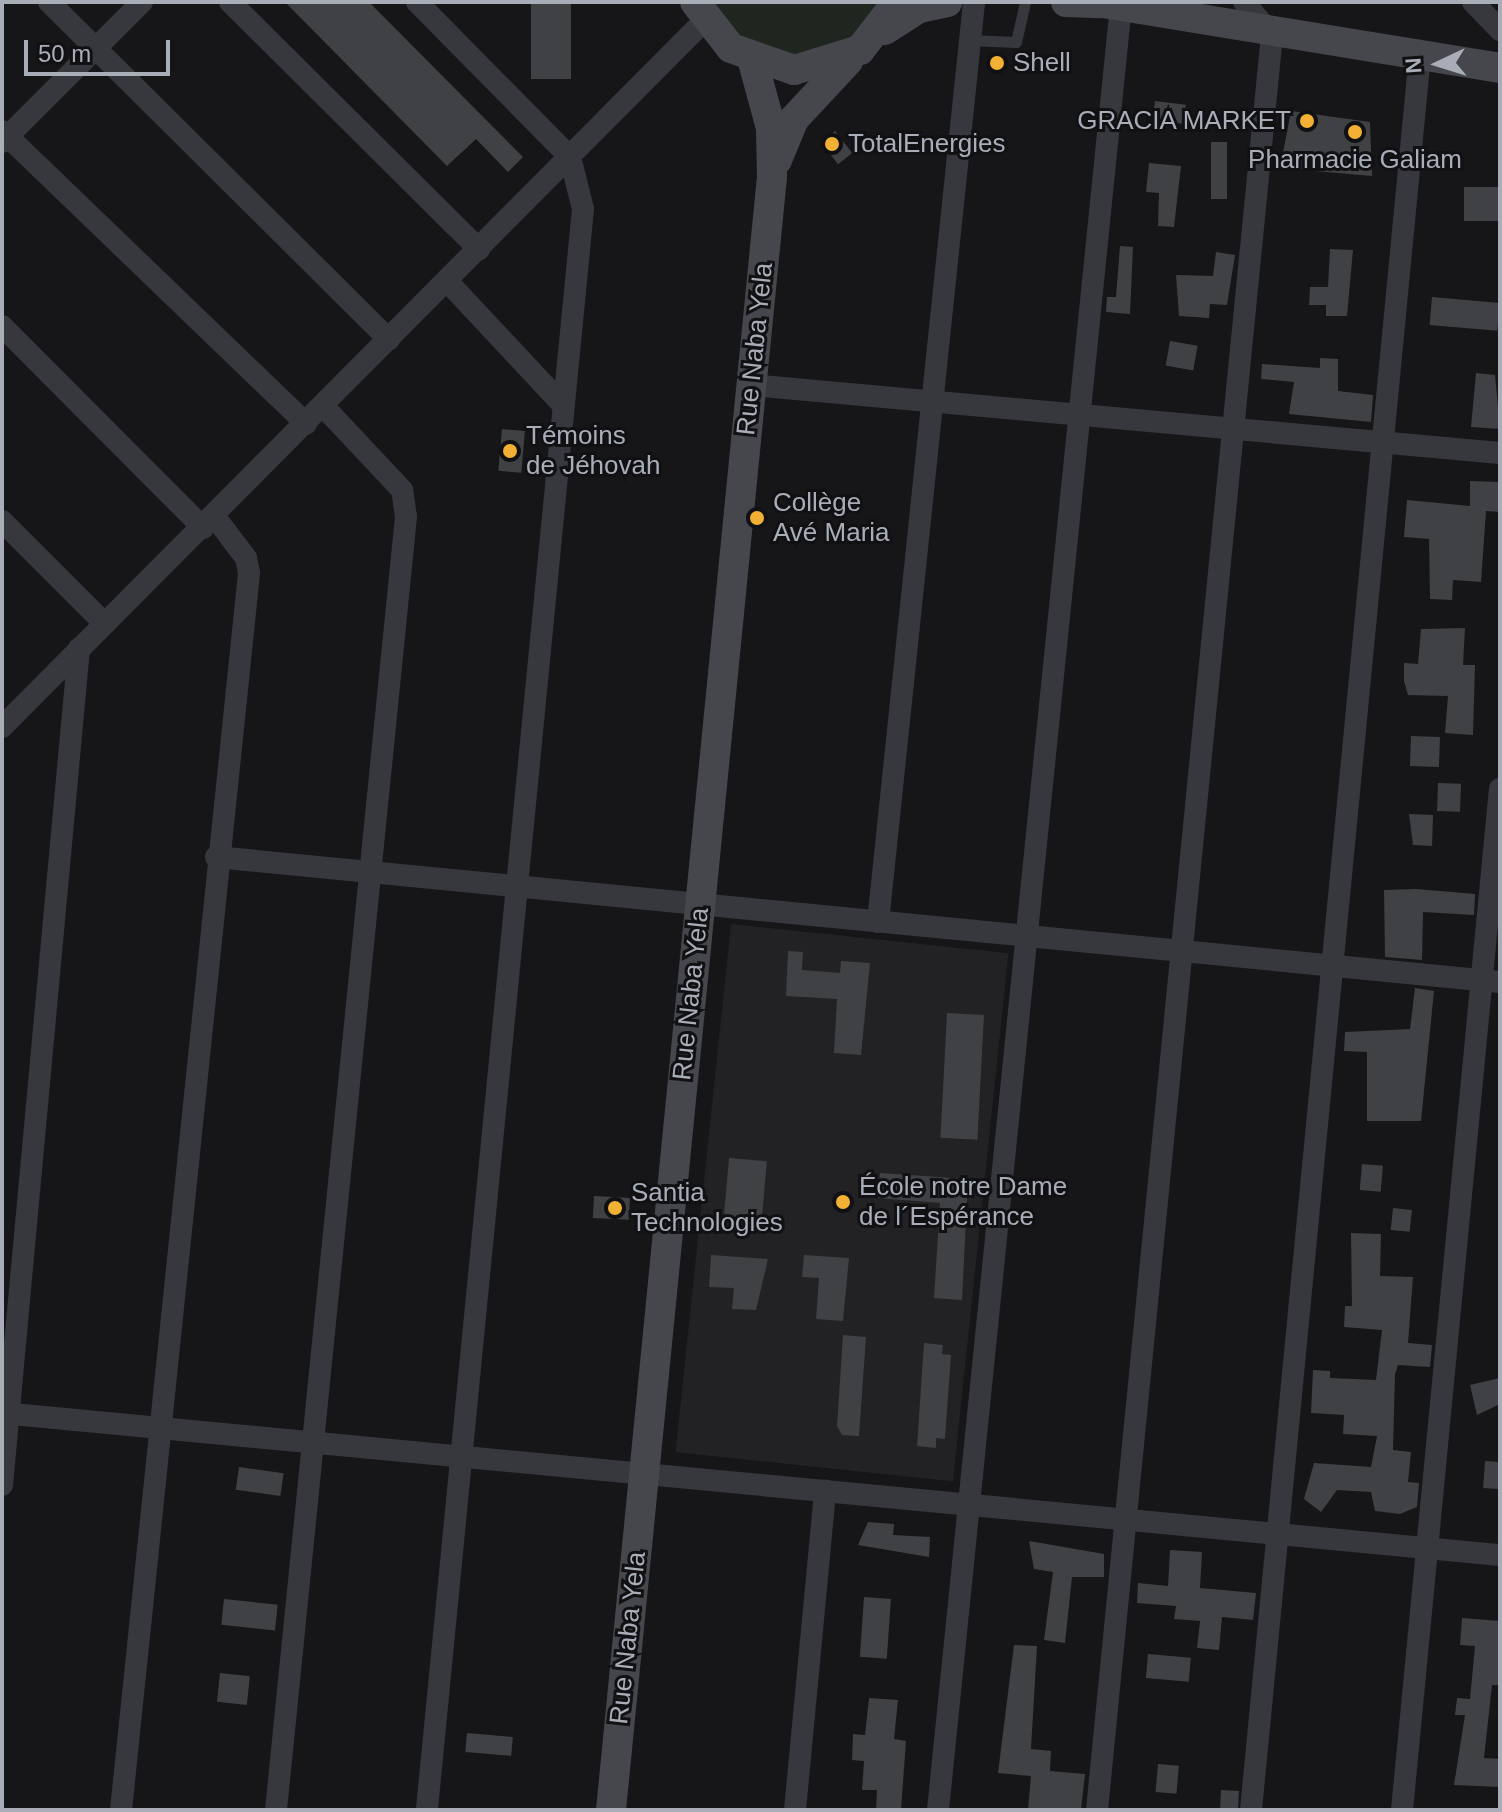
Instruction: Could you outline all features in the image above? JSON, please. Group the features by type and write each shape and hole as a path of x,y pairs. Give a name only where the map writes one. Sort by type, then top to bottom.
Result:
{"street":[{"path":"49,2 389,340"},
{"path":"142,2 4,136 306,424"},
{"path":"230,2 479,249"},
{"path":"417,2 570,157 583,209 574,344 561,403 427,1810"},
{"path":"772,177 794,119 867,44 897,2"},
{"path":"753,62 808,70 867,44 919,8 947,2"},
{"path":"878,922 974,2"},
{"path":"1066,2 1106,4 1272,35 1500,68"},
{"path":"1097,1810 1272,35 1244,2"},
{"path":"1473,2 1500,30"},
{"path":"938,1810 1076,414 1106,4"},
{"path":"4,720 325,408 570,157 700,11 753,62 771,128 772,177"},
{"path":"1251,1810 1274,1534 1420,56"},
{"name":"Rue Naba Yela","path":"611,1810 772,177"},
{"path":"447,281 561,403"},
{"path":"2,326 246,558 249,573 216,857 121,1810"},
{"path":"751,385 1500,453"},
{"path":"276,1810 406,502 325,408"},
{"path":"2,521 104,623"},
{"path":"2,1485 6,1413 79,649"},
{"path":"1402,1810 1490,981 1500,789"},
{"path":"216,857 1490,981"},
{"path":"6,1413 1500,1555"},
{"path":"795,1810 825,1490"}],"lane":[{"path":"969,40 1016,42 1025,2"}],"shaded area":[{"path":"709,2 883,2 853,40 805,58 746,44"},
{"name":"École notre Dame de l´Espérance","path":"731,924 1008,953 953,1481 675,1452"}],"building":[{"path":"285,2 369,2 523,157 508,172 476,139 447,166"},
{"path":"531,2 571,2 571,79 531,79"},
{"path":"1155,101 1186,105 1183,124 1153,120"},
{"path":"1291,111 1370,122 1372,176 1280,168"},
{"path":"835,131 852,153 838,164 821,142"},
{"path":"1211,142 1227,142 1227,199 1211,199"},
{"path":"1149,163 1181,166 1174,227 1158,226 1159,193 1146,192"},
{"path":"1464,187 1500,187 1500,221 1464,221"},
{"path":"1120,246 1133,247 1130,314 1106,312 1107,297 1116,297"},
{"path":"1330,249 1353,250 1347,316 1326,316 1326,305 1309,305 1310,287 1328,287"},
{"path":"1216,252 1235,255 1227,305 1210,304 1209,318 1179,316 1176,275 1213,276"},
{"path":"1432,297 1500,303 1497,331 1430,325"},
{"path":"1170,341 1198,346 1193,370 1166,366"},
{"path":"1320,358 1338,359 1338,391 1373,395 1371,422 1289,414 1294,382 1261,379 1262,364 1320,368"},
{"path":"1476,373 1495,375 1500,429 1471,427"},
{"name":"Témoins de Jéhovah","path":"502,429 525,431 521,473 498,471"},
{"path":"1470,481 1500,482 1500,512 1486,511 1481,582 1453,580 1452,600 1430,599 1429,539 1404,537 1407,500 1470,506"},
{"path":"1465,628 1463,665 1475,665 1473,735 1445,733 1448,696 1408,695 1404,681 1404,663 1418,664 1421,629"},
{"path":"1411,736 1440,737 1439,767 1410,766"},
{"path":"1438,783 1461,784 1460,812 1437,811"},
{"path":"1409,814 1433,815 1432,846 1413,845"},
{"path":"1416,889 1475,894 1474,915 1423,912 1422,960 1385,957 1384,890"},
{"path":"788,951 803,952 802,970 840,973 841,961 870,963 861,1055 834,1053 837,999 786,996"},
{"path":"1415,988 1434,991 1421,1121 1367,1121 1367,1052 1344,1051 1345,1032 1410,1029"},
{"path":"947,1013 984,1015 977,1140 940,1138"},
{"path":"729,1158 767,1161 762,1220 724,1217"},
{"path":"1362,1164 1383,1166 1381,1192 1360,1190"},
{"path":"880,1173 968,1179 962,1300 934,1298 940,1203 878,1198"},
{"path":"594,1196 630,1198 629,1220 593,1218"},
{"path":"1393,1208 1412,1210 1410,1232 1391,1230"},
{"path":"1351,1233 1381,1234 1380,1276 1413,1277 1408,1343 1432,1345 1430,1367 1398,1365 1395,1374 1393,1450 1411,1452 1408,1482 1419,1483 1417,1507 1400,1514 1375,1511 1371,1492 1337,1490 1321,1512 1304,1499 1314,1463 1371,1467 1377,1436 1343,1434 1344,1415 1311,1413 1313,1370 1330,1371 1330,1378 1376,1380 1382,1330 1344,1327 1345,1306 1352,1306"},
{"path":"711,1255 768,1259 756,1310 732,1309 734,1288 709,1287"},
{"path":"804,1255 849,1258 843,1321 816,1319 819,1278 802,1277"},
{"path":"843,1335 866,1337 859,1436 842,1435 837,1426"},
{"path":"924,1343 943,1345 942,1354 951,1355 945,1439 936,1438 936,1448 917,1446"},
{"path":"1500,1378 1500,1404 1477,1415 1470,1385"},
{"path":"1485,1461 1500,1462 1498,1489 1483,1488"},
{"path":"239,1467 284,1473 280,1496 236,1490"},
{"path":"868,1522 894,1524 893,1535 930,1537 929,1557 858,1545"},
{"path":"1029,1541 1104,1554 1104,1577 1072,1577 1065,1643 1044,1640 1053,1572 1034,1569"},
{"path":"1170,1550 1202,1552 1200,1588 1256,1593 1253,1620 1222,1617 1219,1650 1197,1648 1200,1621 1174,1619 1176,1606 1137,1603 1138,1583 1168,1586"},
{"path":"864,1597 891,1599 887,1659 860,1657"},
{"path":"224,1599 278,1605 275,1631 221,1625"},
{"path":"1462,1618 1500,1621 1500,1685 1492,1685 1484,1758 1500,1759 1500,1787 1454,1785 1465,1715 1455,1715 1457,1698 1470,1699 1475,1646 1460,1645"},
{"path":"1014,1645 1037,1646 1031,1749 1051,1751 1050,1771 1085,1774 1081,1810 1028,1810 1031,1776 998,1773"},
{"path":"1148,1654 1191,1658 1189,1682 1146,1678"},
{"path":"220,1673 250,1676 247,1705 217,1702"},
{"path":"869,1698 898,1700 894,1739 906,1741 901,1810 876,1810 877,1790 862,1790 864,1761 852,1760 853,1734 865,1735"},
{"path":"467,1733 513,1737 511,1756 465,1752"},
{"path":"1158,1764 1179,1766 1176,1794 1156,1792"},
{"path":"1221,1790 1239,1791 1238,1810 1220,1810"}],"place":[{"name":"Shell","path":"997,63"},
{"name":"GRACIA MARKET","path":"1307,121"},
{"name":"Pharmacie Galiam","path":"1355,132"},
{"name":"TotalEnergies","path":"832,144"},
{"name":"Témoins de Jéhovah","path":"510,451"},
{"name":"Collège Avé Maria","path":"757,518"},
{"name":"École notre Dame de l´Espérance","path":"843,1202"},
{"name":"Santia Technologies","path":"615,1208"}]}
